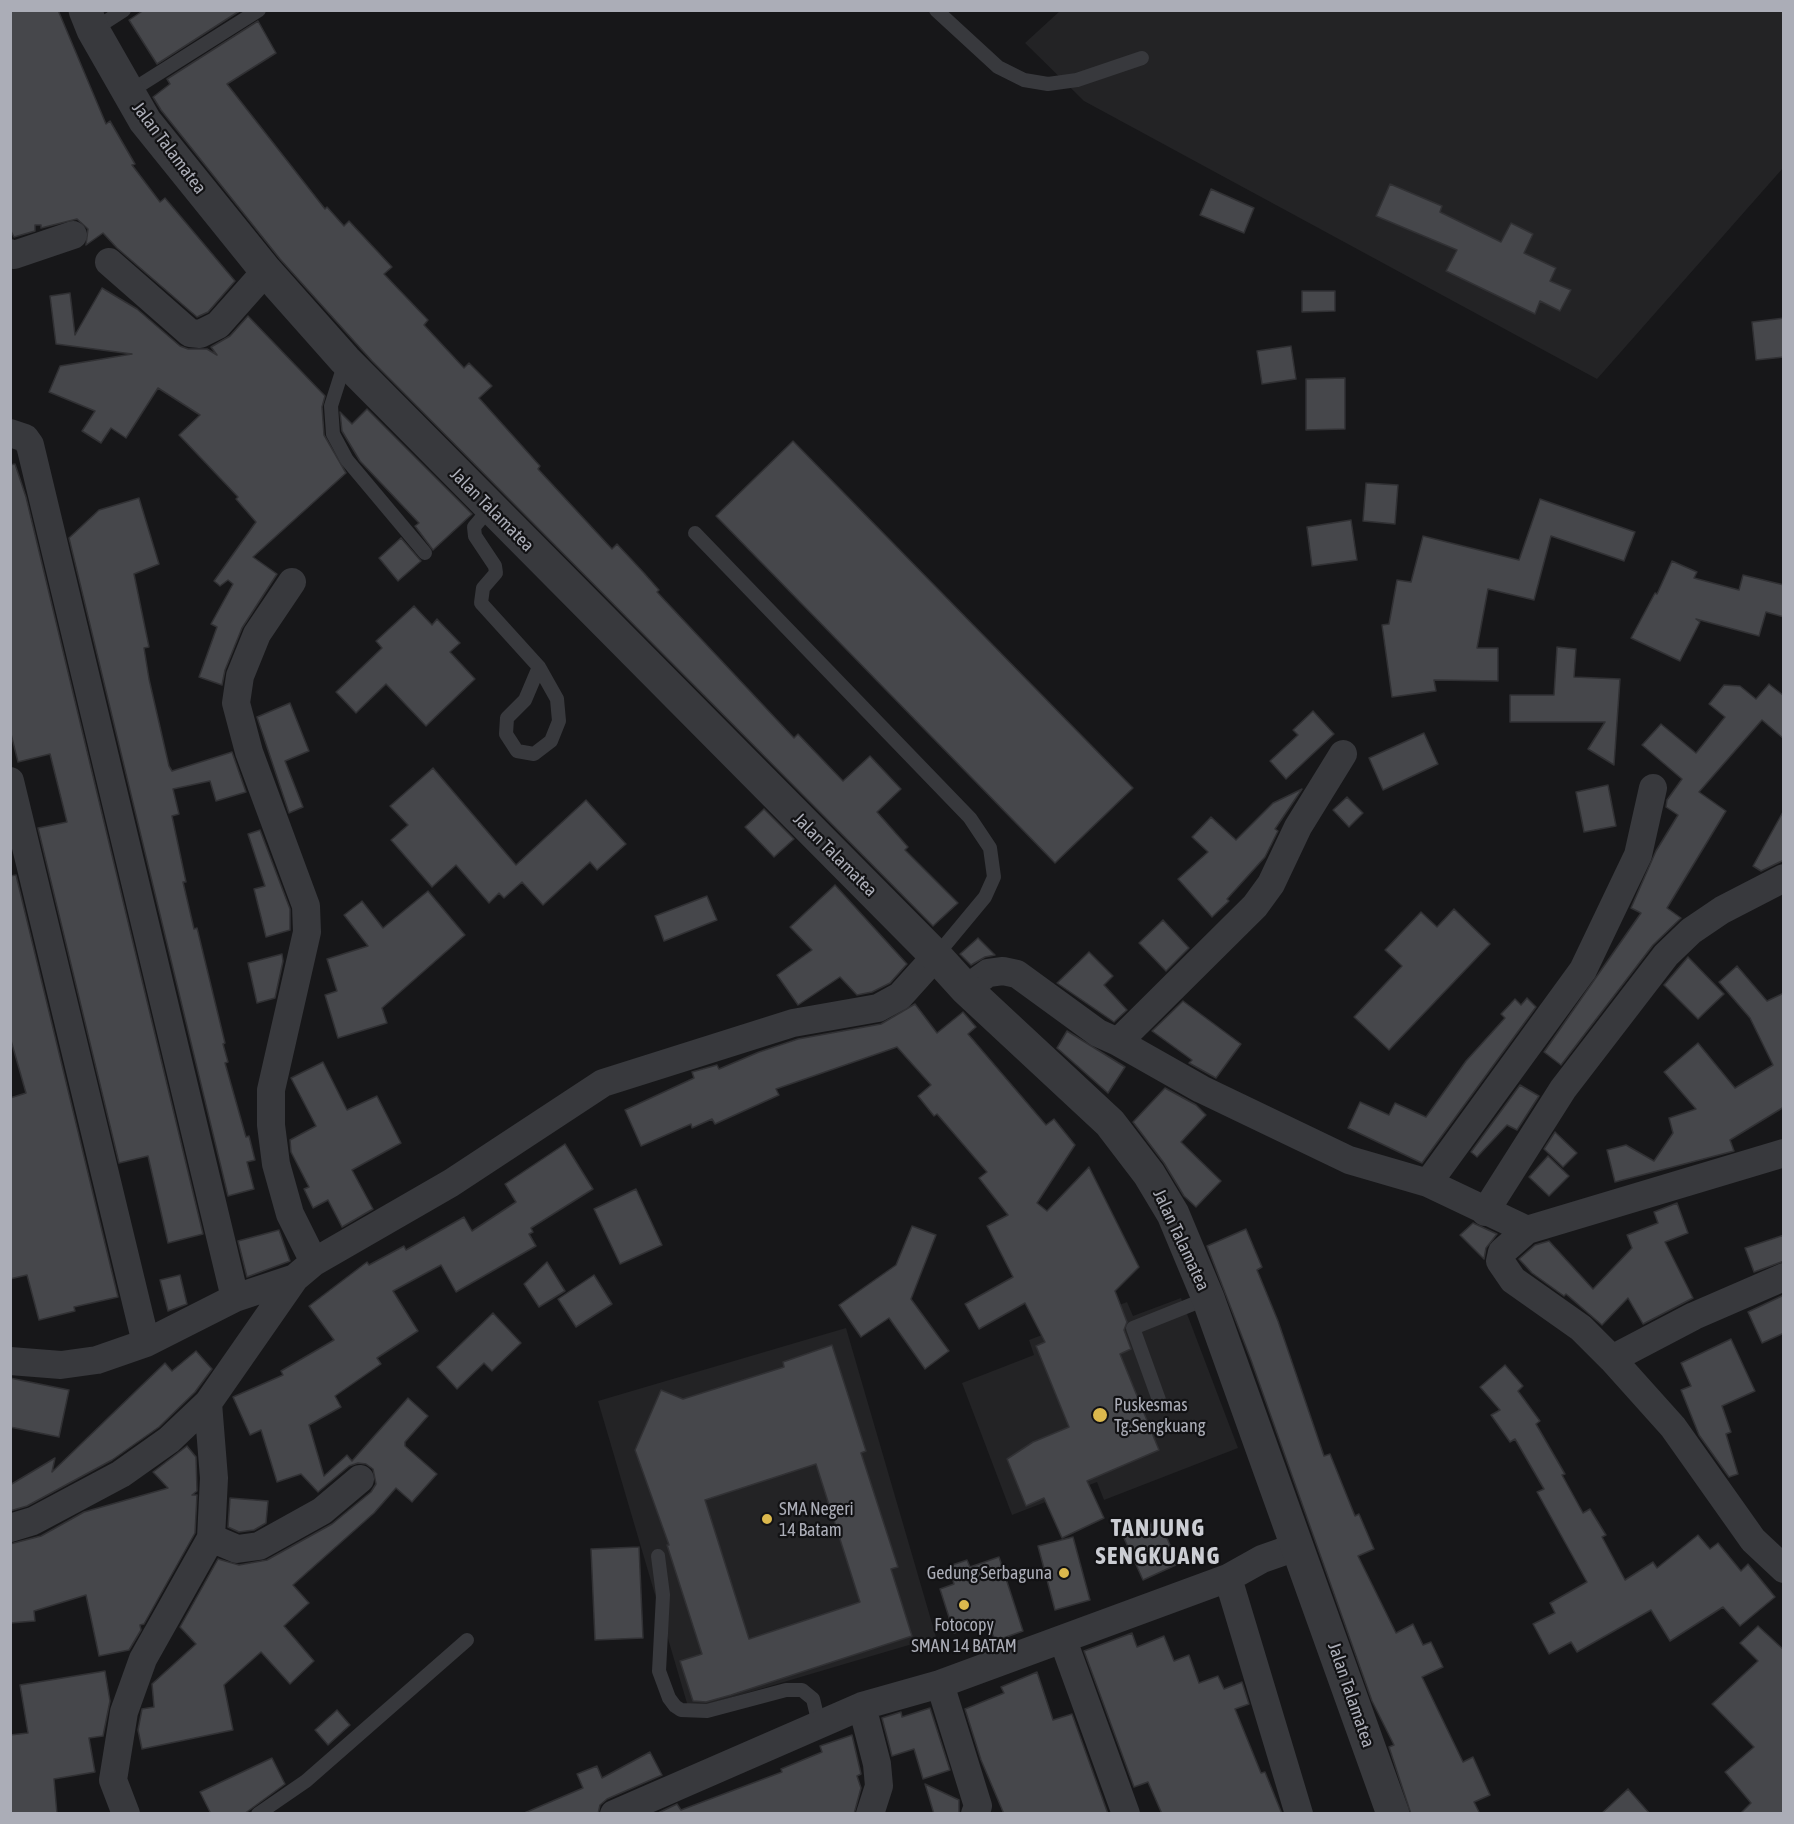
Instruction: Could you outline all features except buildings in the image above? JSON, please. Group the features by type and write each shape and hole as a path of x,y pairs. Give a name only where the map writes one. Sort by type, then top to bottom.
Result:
{"street":[{"name":"Jalan Talamatea","path":"89,20 127,93 145,121 266,271 345,360 936,956 966,989 1110,1123 1136,1157 1173,1214 1208,1298 1394,1814"},
{"path":"10,253 14,255 73,234"},
{"path":"110,262 190,333 200,334 218,325 266,271"},
{"path":"10,433 25,438 30,445 235,1298"},
{"path":"292,582 257,634 240,676 236,703 249,752 306,906 307,932 271,1090 276,1164 305,1270"},
{"path":"1118,1042 1255,906 1271,884 1298,827 1343,754"},
{"path":"10,782 146,1343"},
{"path":"1428,1184 1583,970 1638,855 1653,788"},
{"path":"1485,1212 1563,1089 1666,954 1691,931 1722,910 1784,878"},
{"path":"10,1360 61,1365 97,1360 146,1343 235,1298 305,1270 451,1183 603,1083 793,1023 878,1008 900,996 936,956"},
{"path":"966,989 988,973 1003,971 1017,974 1098,1033 1201,1089 1348,1160 1428,1184 1527,1230"},
{"path":"1784,1153 1527,1230 1502,1252 1501,1266 1513,1280 1581,1328 1612,1359 1673,1427 1753,1540 1784,1569"},
{"path":"10,1528 33,1521 121,1474 169,1440 208,1403 305,1270"},
{"path":"1612,1359 1694,1316 1784,1277"},
{"path":"126,1814 113,1780 124,1712 143,1659 211,1538 214,1478 208,1403"},
{"path":"211,1538 237,1549 259,1546 322,1511 360,1479"},
{"path":"615,1814 862,1706 939,1684 1063,1640 1228,1578 1262,1559 1299,1546"},
{"path":"1228,1578 1299,1814"},
{"path":"1063,1640 1126,1814"},
{"path":"939,1684 978,1811"},
{"path":"862,1706 877,1764 879,1785 870,1814"}],"lane":[{"path":"89,20 124,10"},
{"path":"127,93 259,10"},
{"path":"936,10 998,67 1024,80 1048,84 1077,80 1142,58"},
{"path":"345,360 332,406 333,434 347,460 425,553"},
{"path":"490,508 480,517 474,527 475,536 495,566 496,573 483,588 481,603 539,667 557,699 559,721 551,741 534,754 517,751 506,734 507,718 525,700 533,686 539,667"},
{"path":"695,533 970,818 990,848 994,878 985,897 936,956"},
{"path":"1159,1400 1133,1328 1208,1298"},
{"path":"658,1556 663,1595 659,1671 669,1698 675,1706 681,1710 707,1711 786,1690 802,1690 813,1700 819,1724"},
{"path":"258,1814 306,1781 467,1640"}],"shaded area":[{"path":"1061,10 1783,11 1783,168 1597,379 1084,101 1025,43"},
{"name":"Puskesmas Tg.Sengkuang","path":"1181,1298 1238,1448 1104,1500 1097,1482 1012,1515 962,1383 1034,1355 1029,1340 1127,1302 1133,1316"},
{"name":"SMA Negeri 14 Batam","path":"846,1328 936,1637 689,1710 598,1401"}],"place":[{"name":"Puskesmas Tg.Sengkuang","path":"1100,1415"},
{"name":"SMA Negeri 14 Batam","path":"767,1519"},
{"name":"Gedung Serbaguna","path":"1064,1573"},
{"name":"Fotocopy SMAN 14 BATAM","path":"964,1605"}],"district":[{"name":"TANJUNG SENGKUANG","path":"1158,1542"}]}
